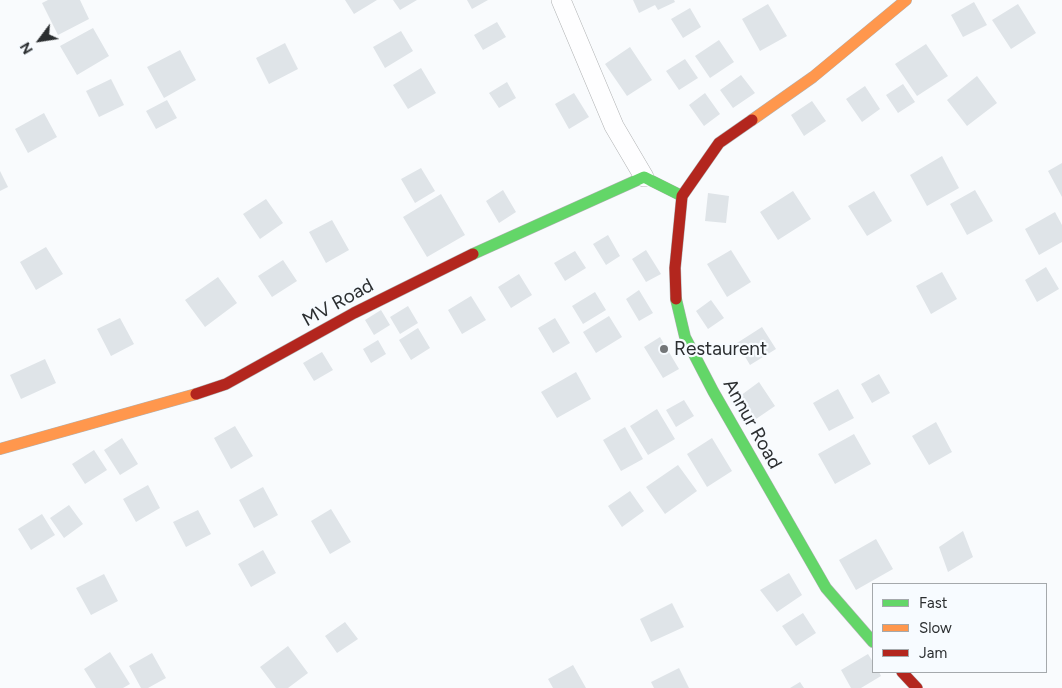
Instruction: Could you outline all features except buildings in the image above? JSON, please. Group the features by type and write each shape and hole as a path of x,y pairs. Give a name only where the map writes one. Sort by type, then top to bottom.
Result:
{"main road":[{"name":"Annur Road","path":"872,641 826,588 770,493 685,337 676,302 675,268 682,196 706,159 719,143 813,77 906,0"},
{"path":"644,177 682,196"},
{"name":"MV Road","path":"0,449 162,405 226,384 354,313 432,274 644,177"},
{"path":"903,673 917,688"}],"street":[{"path":"560,0 614,126 644,177"}],"traffic: fast":[{"path":"473,254 644,177 682,196"},
{"path":"676,299 685,337 713,391 826,588 872,641"}],"traffic: slow":[{"path":"752,120 813,77 906,0"},
{"path":"0,449 196,394"}],"traffic: jam":[{"path":"676,299 675,268 682,196 719,143 752,120"},
{"path":"196,394 226,384 354,313 473,254"},
{"path":"903,673 917,688"}],"place":[{"name":"Restaurent","path":"664,349"}]}
